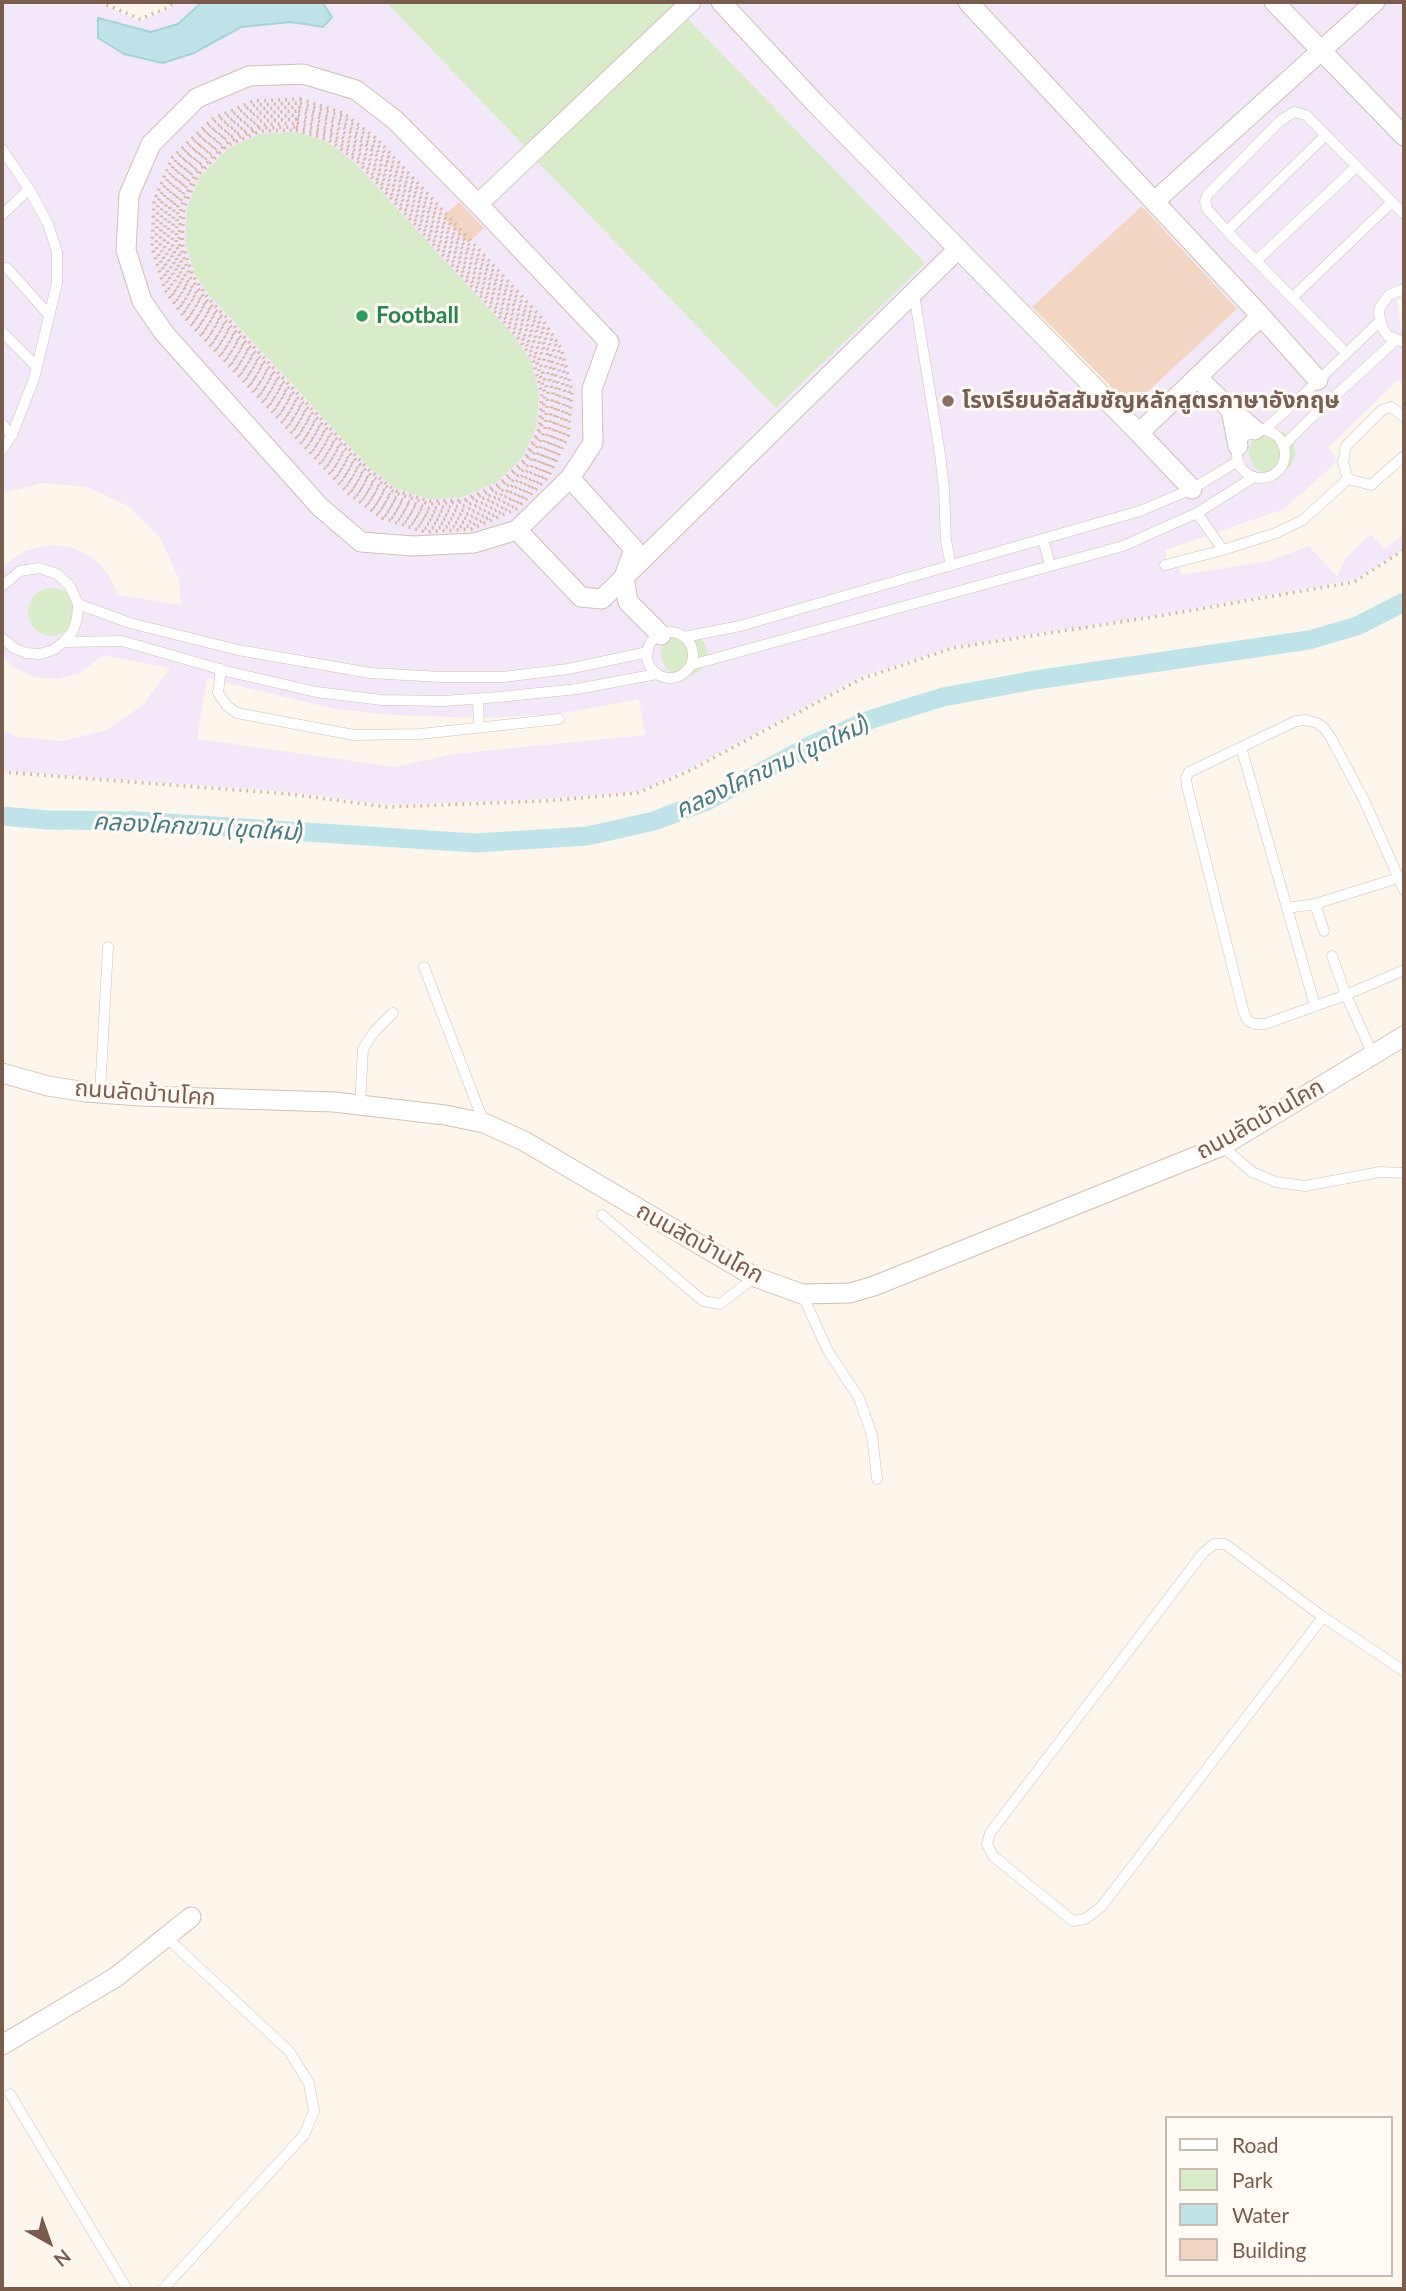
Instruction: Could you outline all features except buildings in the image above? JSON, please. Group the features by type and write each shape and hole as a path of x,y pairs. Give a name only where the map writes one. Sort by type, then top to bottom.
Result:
{"street":[{"path":"478,204 691,2"},
{"path":"721,2 1192,489"},
{"path":"968,2 1318,380"},
{"path":"1274,2 1404,136"},
{"path":"1155,201 1375,2"},
{"path":"303,74 356,90 395,120 609,342 592,389 593,443 570,478 517,530 474,543 413,546 361,542 320,507 164,333 142,301 126,250 129,195 151,144 197,98 249,76 303,74"},
{"path":"602,598 958,249"},
{"path":"1139,433 1261,316"},
{"path":"1197,377 1231,410 1259,430"},
{"path":"1231,410 1238,453"},
{"path":"570,478 634,549 624,577 628,602 643,618 653,644"},
{"path":"517,530 581,597 628,602"},
{"name":"ถนนลัดบ้านโคก","path":"2,1073 48,1086 100,1093 334,1102 445,1115 484,1123 524,1141 755,1277 802,1294 850,1293 874,1286 1222,1146 1404,1036"},
{"path":"2,2045 117,1977 191,1917"}],"lane":[{"path":"1345,352 1227,231 1207,209 1205,201 1208,194 1280,121 1294,112 1306,115 1404,214"},
{"path":"1227,231 1326,135"},
{"path":"2,149 29,189 48,225 57,252 57,283 37,367 25,405 2,450"},
{"path":"1256,261 1356,166"},
{"path":"2,215 29,189"},
{"path":"1292,299 1392,202"},
{"path":"7,268 49,315"},
{"path":"1283,446 1312,416 1400,341 1382,329 1380,307 1395,291 1404,289"},
{"path":"914,293 940,454 946,541 951,566"},
{"path":"684,637 740,626 1140,511 1192,489 1238,453 1248,434 1259,430 1318,380 1380,321"},
{"path":"2,332 37,367"},
{"path":"1348,479 1343,462 1346,446 1382,410 1391,407 1404,417"},
{"path":"2,424 12,435"},
{"path":"1238,453 1241,468 1254,477 1265,478 1282,466 1285,456 1283,446 1276,435 1259,430"},
{"path":"1348,479 1371,485 1404,456"},
{"path":"653,644 651,668 664,678 680,676 691,665 1123,546 1197,513 1254,477"},
{"path":"1165,565 1276,533 1304,520 1348,479"},
{"path":"1197,513 1223,550"},
{"path":"1043,539 1050,565"},
{"path":"2,586 20,571 38,568 57,574 70,586 78,604 73,631 53,650 40,654 26,653 13,648 2,638"},
{"path":"78,604 130,623 238,650 370,673 503,677 568,668 653,644 677,633 684,637 692,649 691,665"},
{"path":"64,642 122,641 316,692 382,700 478,699 577,689 657,674"},
{"path":"221,669 218,693 227,706 237,713 354,735 420,734 559,719"},
{"path":"478,699 479,726"},
{"path":"1404,890 1364,800 1324,728 1306,720 1296,721 1189,772 1186,778 1248,1021 1265,1024 1346,995 1404,970"},
{"path":"1241,747 1315,1006"},
{"path":"1287,908 1315,904 1398,878"},
{"path":"1315,904 1324,931"},
{"path":"100,1093 108,947"},
{"path":"1332,956 1373,1055"},
{"path":"424,967 484,1123"},
{"path":"360,1105 363,1049 374,1032 393,1013"},
{"path":"1222,1146 1252,1172 1285,1183 1305,1186 1380,1172 1404,1173"},
{"path":"602,1214 703,1301 720,1304 755,1277"},
{"path":"802,1294 828,1351 859,1398 872,1435 877,1479"},
{"path":"1323,1617 1101,1907 1085,1919 1073,1920 993,1856 987,1844 990,1833 1203,1553 1214,1544 1225,1544 1323,1617 1404,1671"},
{"path":"163,2289 304,2134 314,2111 309,2083 289,2051 167,1938"},
{"path":"10,2094 127,2289"}],"path":[{"path":"100,2 140,19 174,2"},
{"path":"196,307 176,284 164,245 166,204 182,165 218,129 257,113 299,111 338,123 369,147 531,324 550,353 561,392 556,433 539,471 509,500 468,518 427,520 387,508 356,484 196,307 183,281 172,244 174,205 189,169 222,136 259,121 298,119 334,131 364,153 525,328 543,356 552,393 549,431 532,466 505,493 466,510 428,512 391,500 362,478 196,307 179,243 181,207 195,174 227,143 260,128 296,127 331,137 359,159 519,333 536,359 545,394 541,429 526,461 500,487 464,502 429,504 395,494 367,472 196,307 169,288 156,246 158,202 176,160 214,122 255,105 300,103 342,116 375,142 537,318 558,349 569,392 564,435 545,475 514,506 470,526 426,528 384,514 351,490 196,307"},
{"path":"2,772 289,794 387,807 547,801 637,793 687,772 861,679 953,648 1354,582 1404,550"}],"shaded area":[{"name":"โรงเรียนอัสสัมชัญหลักสูตรภาษาอังกฤษ","path":"2,2 97,2 140,21 170,8 176,2 202,2 178,24 150,32 123,23 194,53 241,27 291,22 323,27 325,6 322,2 386,2 528,150 677,8 672,2 1404,2 1404,295 1397,300 1404,333 1404,385 1398,380 1328,448 1338,461 1284,509 1165,550 1167,562 1178,561 1181,575 1269,561 1309,546 1337,576 1346,558 1371,534 1385,549 1404,534 1404,549 1354,580 1159,615 952,647 860,677 687,770 637,792 547,799 387,805 289,792 2,771 2,730 17,737 62,741 106,730 143,705 170,668 103,655 80,673 58,679 34,677 13,667 2,655 2,570 6,564 25,551 48,545 71,547 92,557 108,574 118,595 181,605 179,579 160,538 128,506 88,487 43,483 2,493","holes":["230,147 370,468 210,296 195,275 187,208 200,177","1143,206 1237,309 1125,412 1030,310","1277,429 1290,436 1289,467 1275,475","704,641 708,657 671,673 664,667 661,659","207,678 335,709 395,715 481,718 559,714 639,699 645,735 453,754 395,767 197,739"]}],"green space":[{"path":"386,2 672,2 678,8 528,150"},
{"path":"687,18 925,263 776,408 538,162"},
{"name":"Football","path":"296,132 328,142 355,163 514,336 531,361 539,394 536,428 522,458 497,482 463,497 430,499 397,489 370,468 210,296 195,275 185,242 187,208 200,177 230,147 261,134"},
{"path":"1272,429 1288,436 1295,452 1288,468 1272,475 1256,468 1249,452 1256,436"},
{"path":"52,588 61,589 69,595 75,603 75,621 69,629 61,635 52,636 43,635 35,629 29,621 28,612 29,603 35,595 43,589"},
{"path":"684,631 693,632 700,638 706,645 706,663 700,670 693,676 684,677 675,676 668,670 662,663 661,654 662,645 668,638 675,632"}],"water":[{"path":"202,2 322,2 332,17 323,27 291,22 241,27 194,53 163,63 124,54 98,38 98,18 151,32 178,24"}],"waterway":[{"name":"คลองโคกขาม (ขุดใหม่)","path":"2,816 48,820 137,821 475,843 587,836 654,821 709,800 811,745 872,719 943,697 1035,680 1309,640 1357,626 1404,602"}],"place":[{"name":"Football","path":"362,316"},
{"name":"โรงเรียนอัสสัมชัญหลักสูตรภาษาอังกฤษ","path":"948,401"}]}
